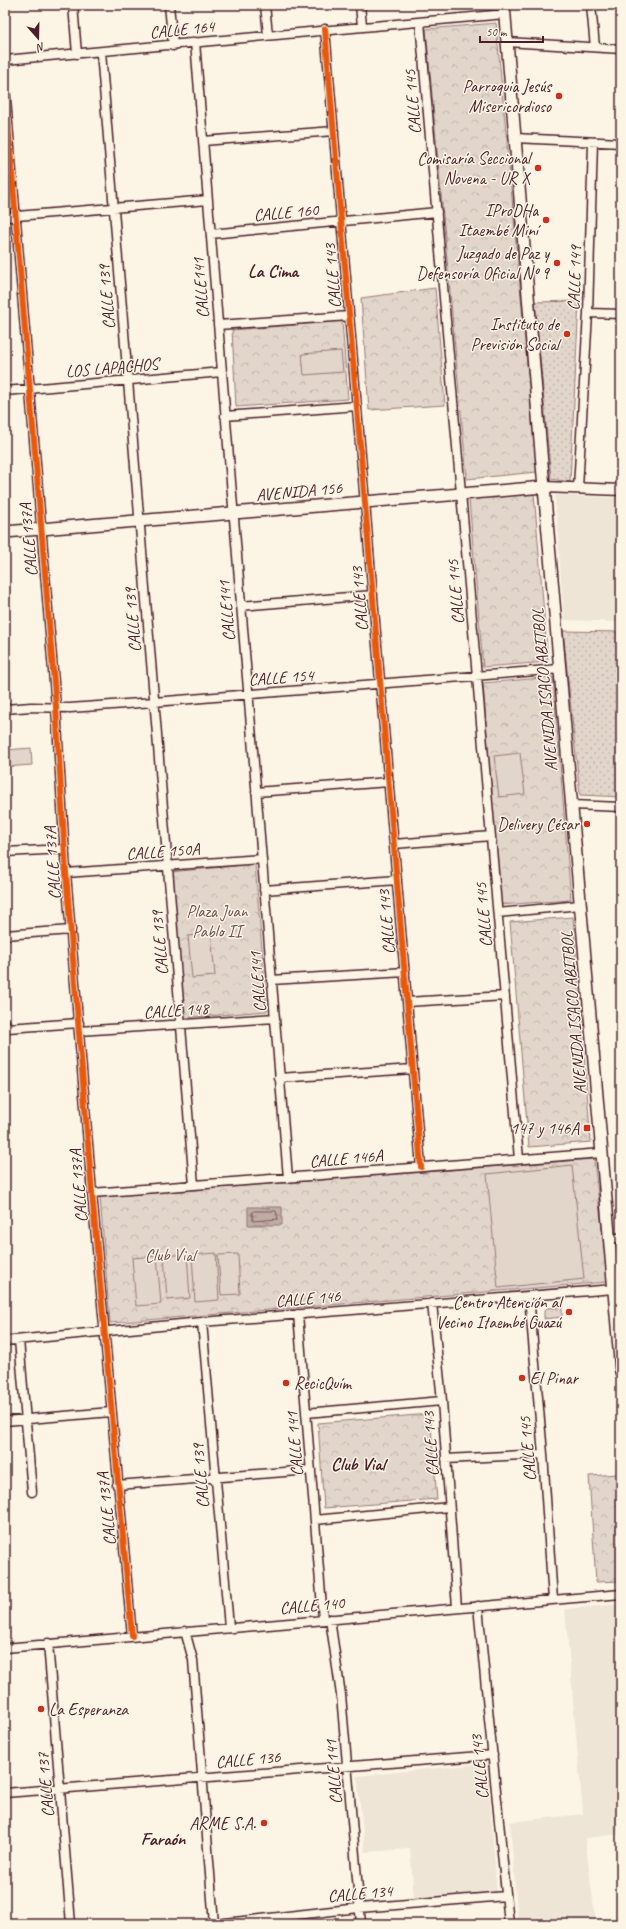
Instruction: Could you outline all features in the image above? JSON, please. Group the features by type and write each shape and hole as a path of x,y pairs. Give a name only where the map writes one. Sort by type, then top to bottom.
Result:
{"main road":[{"name":"AVENIDA ISACO ABITBOL","path":"504,10 621,1372"},
{"name":"AVENIDA 156","path":"5,532 544,487"}],"street":[{"path":"73,5 77,54"},
{"path":"169,5 173,46"},
{"path":"265,5 268,35"},
{"path":"360,5 362,26"},
{"path":"591,5 595,47"},
{"name":"CALLE 164","path":"5,60 173,46 195,42 420,22 504,10"},
{"name":"CALLE 145","path":"420,22 519,1160"},
{"name":"CALLE 143","path":"325,30 421,1166"},
{"name":"CALLE141","path":"195,42 288,1178"},
{"path":"507,42 621,49"},
{"name":"CALLE 139","path":"101,52 194,1185"},
{"name":"CALLE 137A","path":"5,87 56,707 64,849 92,1193 117,1485 132,1636"},
{"path":"203,141 334,131"},
{"path":"514,138 621,143"},
{"name":"CALLE 149","path":"578,488 588,313 593,142"},
{"path":"5,217 208,200"},
{"name":"CALLE 160","path":"211,234 437,212"},
{"path":"588,313 621,314"},
{"path":"218,325 349,316"},
{"name":"LOS LAPACHOS","path":"5,391 222,372"},
{"path":"226,416 357,406"},
{"name":"AVENIDA 156","path":"544,487 621,490"},
{"path":"241,606 373,595"},
{"name":"CALLE 154","path":"5,709 31,707 70,708 154,702 380,685 477,675 560,669"},
{"path":"256,792 389,782"},
{"path":"572,805 621,807"},
{"path":"394,844 491,836"},
{"path":"5,852 64,849"},
{"name":"CALLE 150A","path":"66,872 262,859"},
{"path":"264,890 397,880"},
{"path":"498,913 580,905"},
{"path":"5,935 71,930"},
{"path":"271,980 405,972"},
{"path":"407,1002 505,996"},
{"name":"CALLE 148","path":"5,1022 8,1028 79,1027 180,1024 275,1018"},
{"path":"279,1078 413,1069"},
{"name":"CALLE 146A","path":"92,1193 602,1153"},
{"path":"609,1238 621,1238"},
{"name":"CALLE 146","path":"5,1341 202,1322 614,1289"},
{"name":"CALLE 145","path":"529,1296 543,1454 553,1600"},
{"name":"CALLE 143","path":"432,1304 442,1401 456,1608"},
{"name":"CALLE 141","path":"298,1314 315,1520 327,1619 341,1695 361,1924"},
{"name":"CALLE 139","path":"202,1322 228,1627"},
{"path":"19,1340 32,1492"},
{"path":"306,1413 442,1401"},
{"path":"5,1421 111,1412"},
{"path":"446,1459 543,1454"},
{"path":"117,1485 215,1476 311,1470"},
{"path":"315,1520 449,1507"},
{"name":"CALLE 140","path":"5,1648 228,1627 621,1594"},
{"name":"CALLE 143","path":"478,1606 509,1924"},
{"path":"185,1631 193,1660 215,1924"},
{"name":"CALLE 137","path":"48,1644 71,1924"},
{"name":"CALLE 136","path":"5,1793 493,1755"},
{"name":"CALLE 134","path":"215,1924 359,1908 506,1896"}],"shaded area":[{"path":"555,495 621,498 621,622 564,620"},
{"path":"621,1604 621,1834 585,1838 596,1924 518,1924 510,1822 583,1814 565,1609"},
{"path":"487,1763 497,1892 414,1899 410,1849 365,1852 357,1776"}],"green space":[{"path":"496,23 537,472 467,479 426,29"},
{"path":"435,288 445,405 369,410 361,298"},
{"path":"579,301 570,482 551,479 535,302"},
{"path":"342,321 348,399 236,407 232,330"},
{"path":"341,351 343,372 304,375 302,354"},
{"path":"534,493 548,662 483,667 469,499"},
{"path":"563,631 621,632 621,797 580,795"},
{"path":"553,677 571,900 500,905 483,683"},
{"path":"31,748 32,765 5,767 5,750"},
{"path":"520,753 525,794 499,797 494,756"},
{"name":"Plaza Juan Pablo II","path":"255,864 267,1011 182,1018 170,872"},
{"path":"573,917 591,1142 529,1147 510,922"},
{"path":"211,934 215,976 192,978 188,936"},
{"name":"Club Vial","path":"594,1159 608,1282 110,1323 100,1197"},
{"path":"572,1165 584,1279 498,1288 487,1174"},
{"path":"216,1253 219,1300 195,1302 192,1255"},
{"path":"187,1254 190,1298 167,1300 164,1256"},
{"path":"238,1254 240,1294 221,1295 218,1255"},
{"path":"157,1256 161,1304 136,1306 132,1258"},
{"path":"562,1307 562,1317 544,1319 544,1311 547,1308"},
{"path":"430,1414 437,1499 324,1508 318,1423"},
{"path":"618,1474 621,1521 621,1581 596,1582 589,1476"}],"water":[{"path":"248,1207 282,1207 282,1225 248,1225"}],"cycle path":[{"path":"325,29 421,1167"},
{"path":"5,87 56,707 66,873 92,1193 132,1636"}],"place":[{"name":"Parroquia Jesús Misericordioso","path":"559,96"},
{"name":"Comisaría Seccional Novena - UR X","path":"538,168"},
{"name":"IProDHa Itaembé Miní","path":"546,220"},
{"name":"Juzgado de Paz y Defensoría Oficial Nº 9","path":"557,263"},
{"name":"Instituto de Previsión Social","path":"567,334"},
{"name":"Delivery César","path":"587,824"},
{"name":"147 y 146A","path":"587,1128"},
{"name":"Centro Atención al Vecino Itaembé Guazú","path":"569,1312"},
{"name":"El Pinar","path":"522,1378"},
{"name":"RecicQuím","path":"286,1383"},
{"name":"La Esperanza","path":"41,1709"},
{"name":"ARME S.A.","path":"264,1823"}],"district":[{"name":"La Cima","path":"273,271"},
{"name":"Club Vial","path":"358,1464"},
{"name":"Faraón","path":"163,1839"}]}
